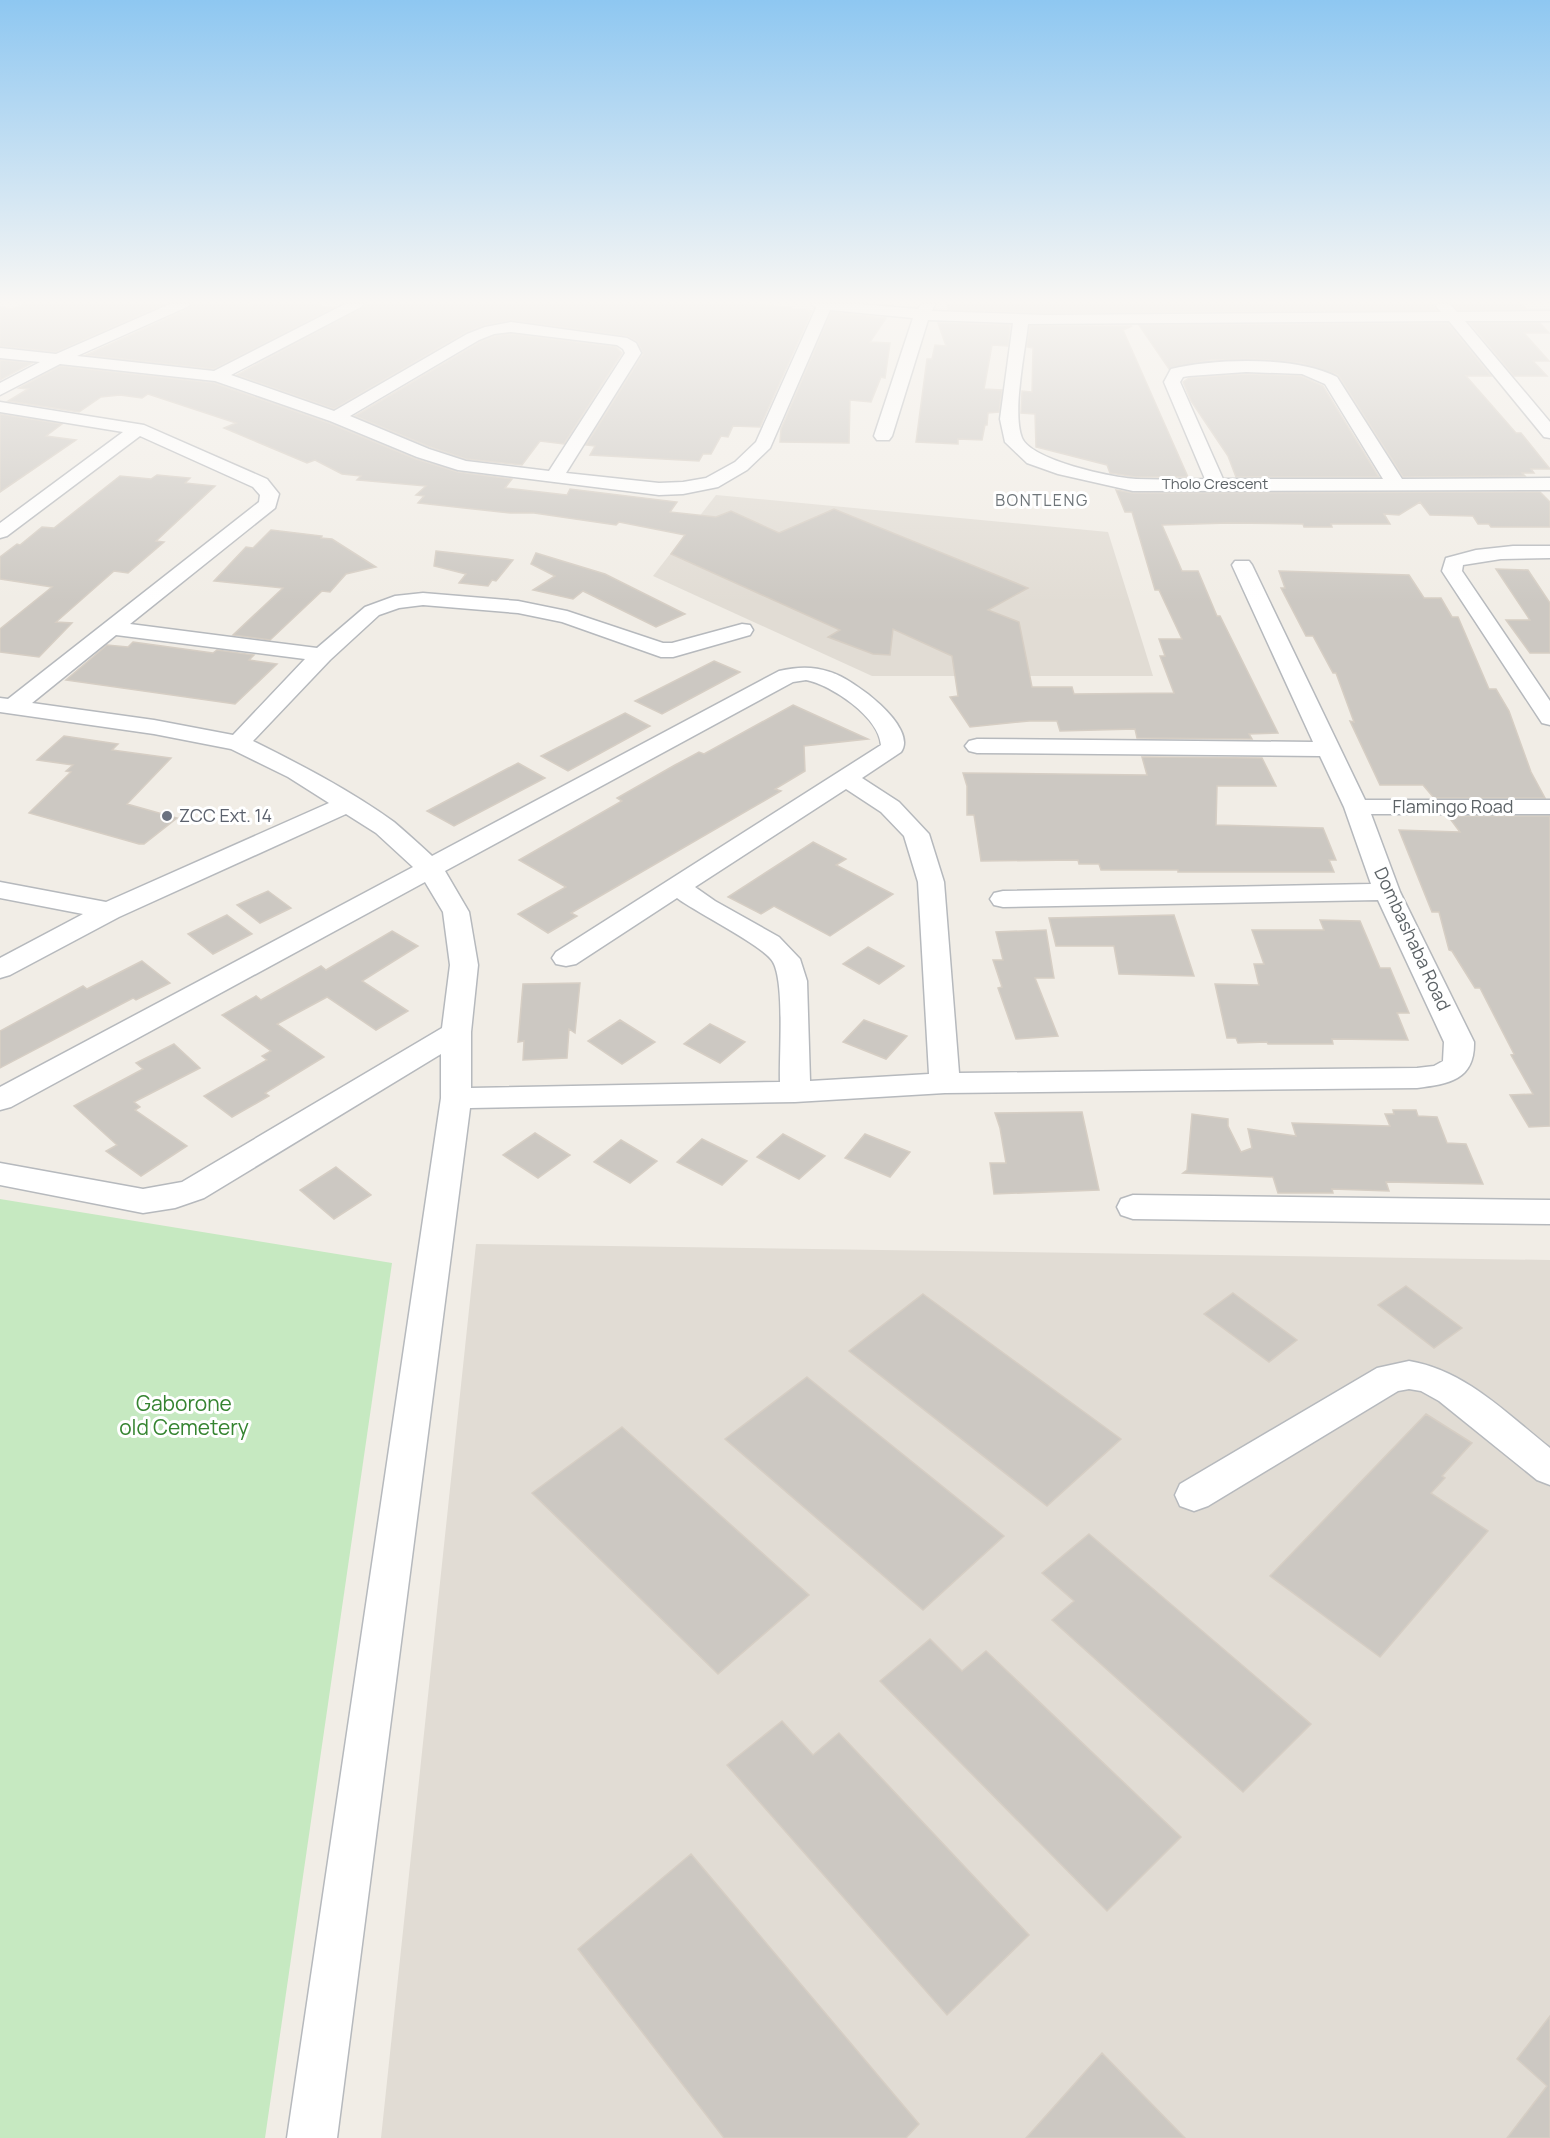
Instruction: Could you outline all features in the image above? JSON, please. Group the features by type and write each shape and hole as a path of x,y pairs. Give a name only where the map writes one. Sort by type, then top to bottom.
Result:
{"street":[{"path":"298,404 423,453 464,466 659,489 711,483 741,466 764,444 781,404"},
{"path":"336,417 359,404"},
{"path":"555,476 601,404"},
{"path":"883,436 890,404"},
{"name":"Tholo Crescent","path":"1011,404 1009,419 1014,442 1033,459 1082,475 1133,485 1550,484"},
{"path":"1181,404 1216,484"},
{"path":"1345,404 1395,483"},
{"path":"1525,404 1550,433"},
{"path":"0,407 138,429 261,483 270,494 268,504 111,628 6,706"},
{"path":"0,532 138,429"},
{"path":"1550,552 1522,551 1469,556 1453,562 1452,571 1550,718"},
{"name":"Dombashaba Road","path":"945,1083 1417,1078 1437,1076 1453,1069 1461,1058 1460,1042 1387,892 1356,807 1242,565"},
{"path":"238,743 322,655 372,611 394,602 423,599 518,607 567,617 661,650 673,650 742,630"},
{"path":"111,628 322,655"},
{"path":"0,1100 787,676 806,673 825,677 865,702 892,732 893,747 737,846 679,887 566,957"},
{"path":"6,706 154,727 238,743 297,772 385,828 431,869 456,912 465,965 456,1032 456,1098 312,2138"},
{"path":"978,746 1328,749"},
{"path":"456,1098 795,1092 945,1083 931,882 916,834 890,807 845,778"},
{"path":"0,969 109,911 349,804"},
{"name":"Flamingo Road","path":"1356,807 1550,807"},
{"path":"679,887 706,907 770,943 786,959 793,981 795,1092"},
{"path":"0,890 109,911"},
{"path":"1003,899 1387,892"},
{"path":"0,1174 143,1201 175,1196 193,1190 456,1032"},
{"path":"1132,1207 1550,1212"},
{"path":"1194,1495 1390,1378 1409,1375 1428,1378 1452,1391 1550,1469"}],"shaded area":[{"path":"716,495 1108,532 1153,676 872,676 653,576"},
{"path":"476,1244 1550,1260 1550,2138 381,2138"}],"green space":[{"name":"Gaborone old Cemetery","path":"0,1199 392,1263 265,2138 0,2138"}],"building":[{"path":"26,404 91,404 79,412"},
{"path":"178,404 274,404 329,423 416,459 458,472 512,479 505,488 567,495 570,489 677,502 670,512 716,517 731,511 779,533 834,509 1028,588 988,610 1019,622 1032,687 1072,687 1074,694 1174,693 1160,656 1165,656 1159,639 1182,639 1159,590 1155,590 1132,512 1125,512 1116,490 1133,493 1540,492 1550,502 1550,527 1491,527 1489,524 1478,524 1473,516 1430,515 1420,502 1399,515 1384,514 1390,524 1331,524 1332,527 1304,527 1303,524 1229,523 1162,525 1182,571 1198,571 1217,616 1220,616 1278,733 1249,734 1252,739 1137,738 1135,729 1060,731 1057,721 1029,721 970,727 950,697 958,696 952,656 893,629 890,655 873,654 828,637 840,630 671,554 685,535 619,522 616,525 534,513 510,513 418,503 424,496 416,495 426,486 357,480 361,476 342,474 315,460 307,463 224,428 236,423"},
{"path":"319,404 343,404 334,409"},
{"path":"376,404 590,404 564,444 540,441 522,465 466,459 430,447 355,416"},
{"path":"612,404 770,404 760,427 733,426 728,437 721,436 711,454 703,454 699,461 590,455 595,446 586,445"},
{"path":"792,404 850,404 849,443 780,442 781,429"},
{"path":"921,404 1000,404 999,412 988,413 982,440 958,439 958,444 916,442"},
{"path":"1021,404 1156,404 1188,477 1136,477 1110,473 1107,465 1036,447 1035,414 1021,413"},
{"path":"1193,404 1334,404 1379,477 1236,477 1228,456"},
{"path":"1356,404 1490,404 1516,433 1521,433 1550,469 1531,469 1534,473 1522,473 1525,476 1403,477"},
{"path":"0,414 62,424 46,436 76,440 0,492"},
{"path":"157,475 190,478 185,483 215,486 156,541 164,542 128,573 114,571 56,622 72,623 39,657 0,652 0,629 52,587 0,579 0,557 17,544 20,545 42,527 54,528 120,476 151,479"},
{"path":"271,530 332,539 376,567 346,574 330,592 322,591 270,640 233,635 283,588 214,581 246,547 253,548"},
{"path":"436,551 513,560 496,581 492,580 488,586 459,583 466,574 434,566"},
{"path":"536,553 605,574 685,614 656,627 583,591 573,599 533,590 555,576 531,564"},
{"path":"1496,569 1528,570 1550,603 1550,653 1530,653 1506,620 1530,620"},
{"path":"1279,571 1409,575 1424,598 1441,598 1452,617 1458,617 1489,689 1496,689 1509,711 1531,772 1545,798 1434,798 1423,785 1380,785 1350,721 1354,722 1336,673 1333,673 1313,636 1306,636 1281,588 1285,588"},
{"path":"133,642 213,653 217,650 254,655 249,660 277,664 235,704 66,680 107,645 128,647"},
{"path":"714,661 740,672 662,714 635,701"},
{"path":"793,705 868,739 804,746 805,771 775,789 781,791 571,913 577,916 548,933 518,914 566,887 519,860 622,801 617,798 675,765 699,752 704,754"},
{"path":"625,713 650,726 568,771 541,756"},
{"path":"64,736 118,744 112,750 171,758 127,804 177,818 144,844 139,844 29,813 71,772 66,771 73,765 37,760"},
{"path":"1142,757 1262,758 1276,786 1217,786 1216,825 1323,828 1336,860 1329,860 1334,872 1101,870 1099,864 1079,864 1078,860 981,861 974,815 967,815 967,786 963,773 1147,775"},
{"path":"518,763 545,778 454,826 427,811"},
{"path":"1448,816 1550,816 1550,1126 1529,1127 1510,1095 1533,1094 1511,1055 1514,1054 1480,988 1475,988 1452,951 1449,950 1439,912 1432,912 1399,830 1460,832"},
{"path":"813,842 846,859 836,865 893,894 830,936 774,906 761,914 728,897"},
{"path":"268,891 291,908 260,923 237,905"},
{"path":"227,915 252,934 213,954 188,934"},
{"path":"1174,915 1194,976 1119,974 1114,946 1056,946 1049,918"},
{"path":"1320,920 1360,921 1380,968 1390,968 1409,1013 1397,1013 1408,1040 1332,1039 1333,1044 1268,1044 1267,1042 1238,1043 1236,1038 1227,1038 1215,984 1259,985 1254,964 1264,964 1252,930 1324,930"},
{"path":"1046,930 1054,978 1035,978 1058,1036 1016,1039 998,988 1002,987 993,960 1003,960 996,932"},
{"path":"392,931 418,946 362,981 408,1011 376,1030 327,997 277,1024 324,1057 265,1093 269,1096 232,1117 204,1096 267,1060 262,1056 271,1051 222,1015 256,996 261,1000 321,966 326,970"},
{"path":"868,947 904,966 879,984 843,964"},
{"path":"142,961 170,983 136,1000 133,998 0,1068 0,1031 83,986 87,989"},
{"path":"580,983 575,1033 569,1029 567,1058 523,1060 524,1041 518,1042 523,984"},
{"path":"620,1020 655,1042 622,1064 588,1041"},
{"path":"864,1020 907,1036 886,1059 843,1042"},
{"path":"710,1024 745,1042 720,1063 684,1044"},
{"path":"174,1044 200,1068 134,1102 140,1107 135,1110 187,1146 141,1176 106,1151 117,1145 74,1106 143,1069 136,1063"},
{"path":"1393,1110 1416,1110 1418,1116 1437,1117 1447,1143 1466,1144 1483,1184 1386,1182 1389,1191 1332,1189 1333,1193 1278,1193 1273,1177 1183,1173 1187,1170 1192,1114 1228,1119 1228,1126 1241,1152 1252,1148 1248,1129 1296,1136 1292,1123 1390,1126 1385,1114 1394,1114"},
{"path":"1082,1112 1099,1190 994,1194 990,1163 1006,1163 995,1113"},
{"path":"535,1133 570,1155 538,1178 503,1155"},
{"path":"783,1134 825,1156 799,1179 757,1157"},
{"path":"865,1134 910,1152 890,1177 845,1158"},
{"path":"702,1139 747,1161 722,1185 677,1162"},
{"path":"621,1140 657,1161 630,1183 594,1162"},
{"path":"336,1167 371,1195 334,1219 300,1190"},
{"path":"1406,1286 1462,1328 1434,1348 1378,1305"},
{"path":"1233,1293 1297,1340 1269,1362 1204,1314"},
{"path":"923,1294 1121,1439 1047,1506 849,1351"},
{"path":"807,1377 1004,1536 923,1610 725,1439"},
{"path":"1426,1414 1472,1443 1442,1476 1445,1478 1431,1493 1488,1531 1380,1657 1270,1576"},
{"path":"622,1427 809,1595 718,1674 532,1493"},
{"path":"1089,1534 1311,1724 1243,1792 1052,1620 1074,1601 1042,1573"},
{"path":"930,1639 962,1671 986,1651 1181,1837 1107,1911 880,1681"},
{"path":"782,1721 813,1755 839,1733 1029,1935 947,2015 727,1765"},
{"path":"691,1854 919,2124 906,2138 724,2138 578,1949"},
{"path":"1550,2016 1550,2138 1507,2138 1547,2086 1517,2059"},
{"path":"1102,2053 1185,2138 1026,2138"}],"place":[{"name":"ZCC Ext. 14","path":"167,816"}],"district":[{"name":"BONTLENG","path":"1042,500"}]}
